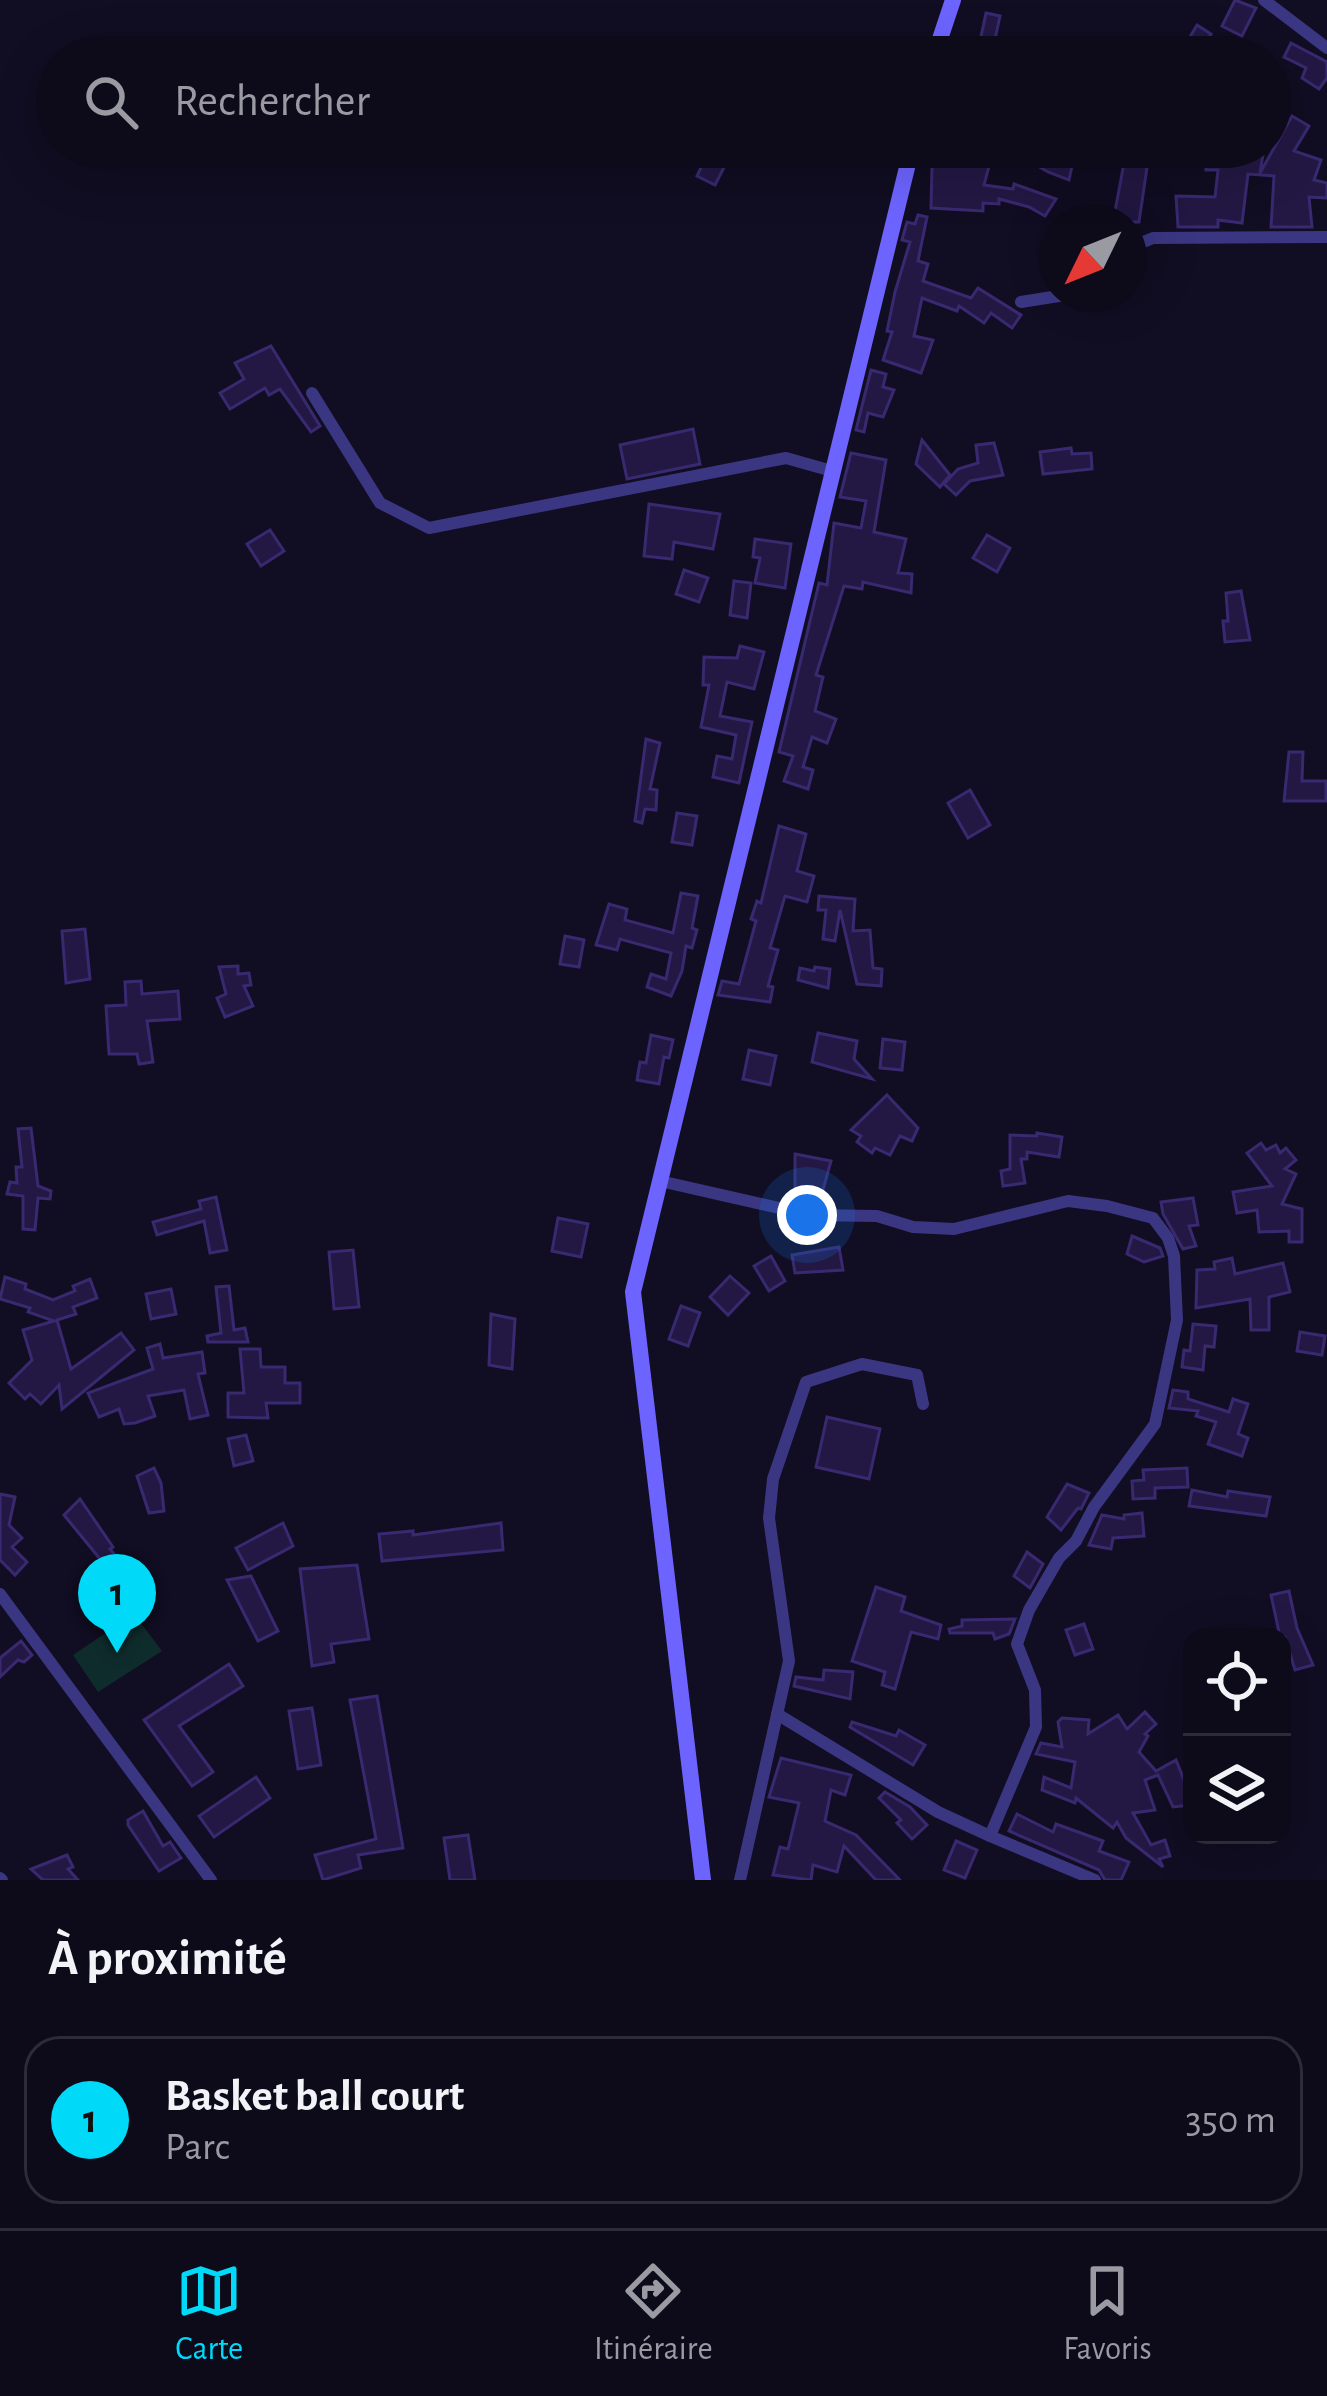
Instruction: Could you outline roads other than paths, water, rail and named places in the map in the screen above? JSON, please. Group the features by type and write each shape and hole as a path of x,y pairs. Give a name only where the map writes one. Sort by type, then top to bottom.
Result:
{"main road":[{"path":"941,36 952,0"},
{"path":"703,1880 633,1292 907,168"}],"street":[{"path":"1264,0 1327,48"},
{"path":"1147,240 1327,237"},
{"path":"1021,302 1039,299"},
{"path":"312,392 380,503 429,529 786,458 832,471"},
{"path":"660,1181 810,1215 877,1216 913,1227 954,1229 1031,1208 1088,1204 1153,1218 1168,1238 1174,1256 1178,1320 1155,1424 1059,1558 1029,1610 1016,1644 1035,1690 1036,1727 990,1836"},
{"path":"740,1880 789,1661 770,1518 773,1479 806,1382 862,1364 916,1375 922,1404"},
{"path":"0,1594 211,1880"},
{"path":"777,1714 938,1812 1095,1880"}],"place":[{"name":"Basket ball court","path":"117,1653"}]}
